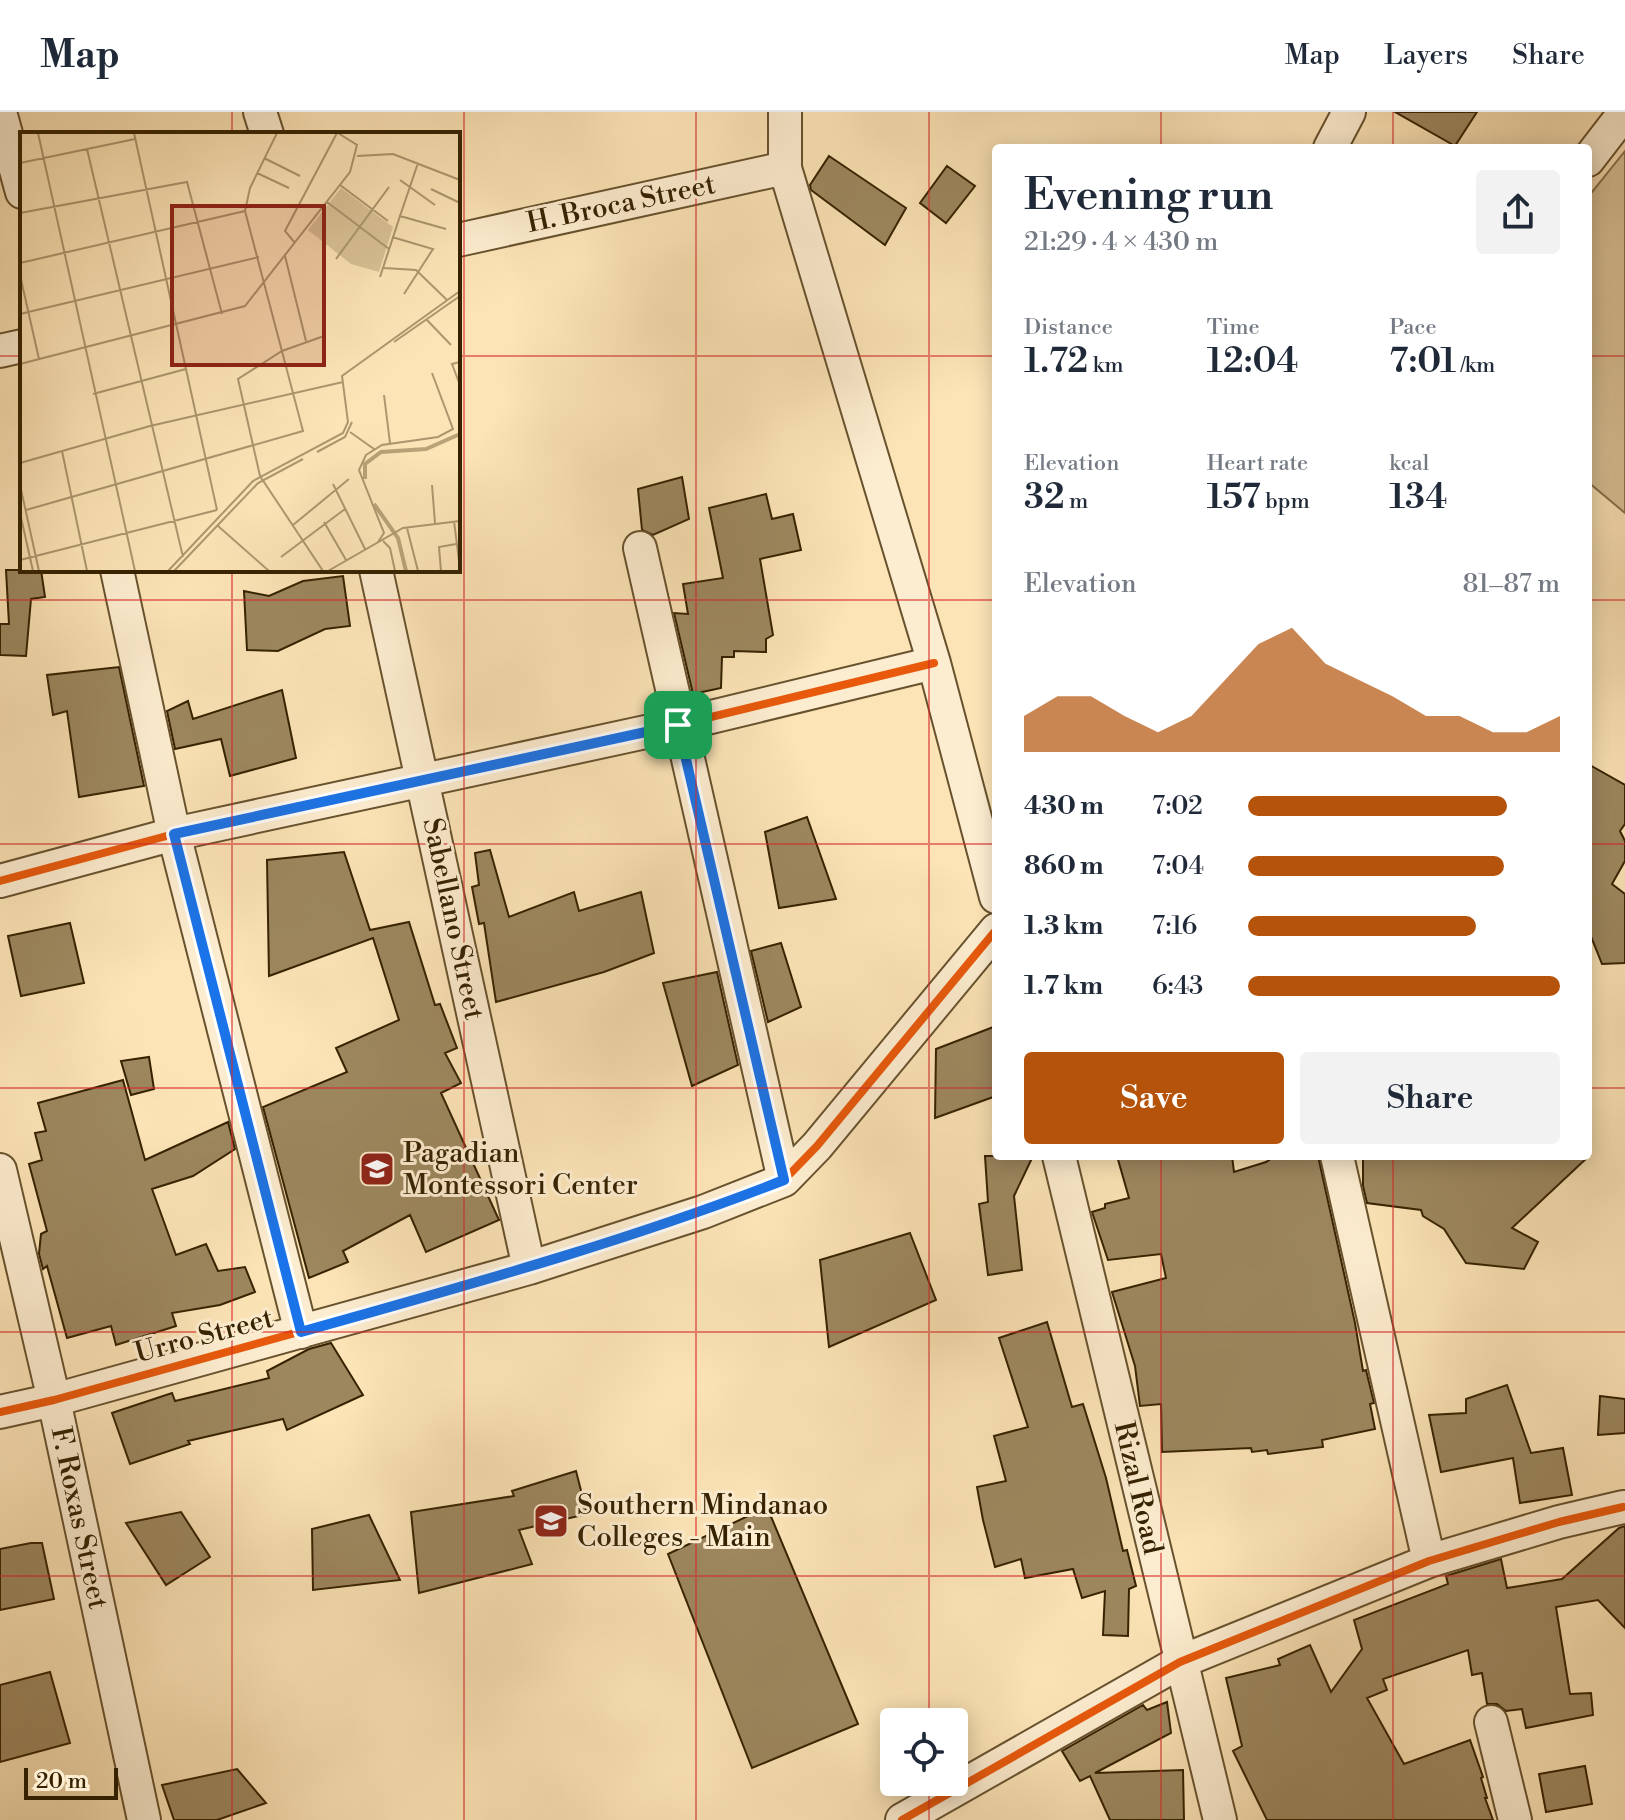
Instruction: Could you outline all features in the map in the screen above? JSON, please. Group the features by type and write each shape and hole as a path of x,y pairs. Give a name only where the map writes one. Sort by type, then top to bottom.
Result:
{"street":[{"path":"0,112 20,185"},
{"path":"260,112 266,132"},
{"path":"785,112 785,168 934,663 992,882"},
{"path":"1332,144 1349,112"},
{"path":"1592,155 1625,112"},
{"name":"H. Broca Street","path":"460,240 785,168"},
{"path":"0,351 20,346"},
{"path":"640,548 784,1180"},
{"path":"117,572 174,834 301,1332"},
{"name":"Sabellano Street","path":"376,572 529,1268"},
{"path":"0,881 174,834 678,725 934,663"},
{"path":"784,1180 817,1146 992,935"},
{"name":"Rizal Road","path":"1060,1160 1220,1820"},
{"path":"1338,1160 1429,1561"},
{"name":"F. Roxas Street","path":"0,1170 54,1400 144,1820"},
{"name":"Urro Street","path":"0,1412 54,1400 529,1268 703,1212 784,1180"},
{"path":"902,1820 1180,1662 1429,1561 1559,1522 1623,1507"},
{"path":"1491,1722 1515,1820"}],"shaded area":[{"path":"1625,151 1625,513 1592,485 1592,192"}],"building":[{"path":"1395,112 1477,112 1456,144"},
{"path":"829,156 906,208 885,245 811,190 810,185"},
{"path":"947,166 975,186 946,223 920,203"},
{"path":"682,477 689,519 653,535 642,530 638,489"},
{"path":"766,494 772,519 793,514 801,550 760,559 773,635 766,639 766,652 734,651 734,657 722,657 721,688 693,694 674,613 688,614 683,584 723,578 709,508"},
{"path":"6,570 41,572 45,597 31,599 26,656 0,655 0,624 9,624"},
{"path":"343,576 350,626 325,629 278,651 247,650 244,591 269,596 303,581"},
{"path":"119,667 144,786 79,797 67,711 53,715 47,675"},
{"path":"282,690 296,758 230,776 221,739 175,749 167,711 188,701 193,719"},
{"path":"1592,766 1625,785 1625,824 1620,831 1625,841 1625,861 1612,884 1625,894 1625,963 1602,964 1592,939"},
{"path":"807,817 836,899 779,908 765,832"},
{"path":"490,850 509,917 574,892 579,911 641,892 654,953 604,972 496,1002 484,923 479,924 472,887 479,885 475,853"},
{"name":"Pagadian Montessori Center","path":"344,852 370,930 409,922 435,1005 440,1004 457,1048 445,1053 461,1083 441,1093 499,1220 426,1252 410,1215 343,1251 348,1262 309,1278 263,1107 347,1072 336,1048 399,1020 373,938 269,976 267,860"},
{"path":"70,923 84,983 21,996 8,936"},
{"path":"781,943 801,1007 768,1022 751,951"},
{"path":"717,972 738,1065 692,1086 663,983"},
{"path":"992,1028 992,1097 935,1118 936,1049"},
{"path":"149,1057 154,1089 131,1095 121,1061"},
{"path":"123,1080 145,1160 228,1122 235,1149 193,1176 152,1189 176,1255 206,1244 218,1271 245,1267 255,1292 220,1305 172,1313 176,1326 116,1345 111,1326 67,1338 47,1266 43,1269 39,1254 41,1234 47,1231 29,1164 42,1160 35,1133 46,1131 38,1103"},
{"path":"985,1156 992,1156 992,1160 1031,1160 1014,1196 1022,1270 988,1275 979,1204 988,1202"},
{"path":"1118,1160 1232,1160 1234,1172 1269,1160 1319,1160 1363,1371 1366,1370 1374,1403 1370,1404 1375,1429 1322,1440 1323,1447 1268,1454 1267,1450 1252,1452 1251,1448 1162,1452 1161,1404 1140,1406 1135,1366 1112,1292 1166,1278 1161,1254 1108,1260 1092,1212 1105,1208 1105,1204 1129,1198"},
{"path":"1363,1160 1585,1160 1512,1228 1538,1242 1524,1269 1466,1263 1444,1229 1423,1216 1421,1210 1367,1203 1363,1186"},
{"path":"910,1233 936,1300 829,1347 820,1260"},
{"path":"1047,1322 1072,1407 1083,1404 1106,1478 1123,1551 1127,1550 1136,1586 1129,1589 1128,1636 1103,1635 1105,1591 1082,1598 1073,1569 1025,1578 1021,1559 995,1567 977,1487 1006,1481 994,1436 1028,1427 999,1338"},
{"path":"331,1343 363,1395 287,1430 283,1419 188,1441 190,1444 130,1464 112,1413 172,1393 175,1401 269,1378 267,1371 309,1349"},
{"path":"1507,1385 1531,1453 1563,1448 1572,1495 1520,1503 1513,1458 1441,1472 1429,1415 1466,1413 1466,1399"},
{"path":"1600,1396 1625,1399 1625,1433 1598,1435"},
{"path":"576,1471 587,1514 519,1530 532,1564 419,1593 411,1512 514,1496 512,1491"},
{"path":"767,1507 858,1724 752,1768 668,1554"},
{"path":"181,1512 210,1557 166,1585 126,1523"},
{"path":"369,1515 400,1580 313,1590 312,1529"},
{"path":"1625,1526 1625,1628 1598,1600 1556,1607 1570,1694 1591,1693 1593,1715 1526,1728 1522,1709 1506,1711 1497,1704 1487,1704 1482,1673 1472,1675 1468,1650 1383,1679 1387,1690 1367,1698 1404,1764 1470,1740 1493,1820 1267,1820 1233,1751 1242,1746 1226,1678 1280,1665 1278,1659 1310,1645 1331,1692 1362,1649 1354,1620 1448,1584 1446,1576 1501,1559 1507,1588 1562,1579"},
{"path":"42,1543 54,1599 0,1610 0,1549"},
{"path":"50,1672 70,1743 0,1762 0,1685"},
{"path":"1167,1702 1171,1733 1095,1773 1183,1770 1184,1820 1110,1820 1090,1776 1080,1781 1062,1751 1143,1705 1147,1710"},
{"path":"1585,1766 1592,1804 1546,1812 1539,1774"},
{"path":"237,1769 266,1803 217,1820 174,1820 162,1785"}],"cycle path":[{"path":"0,881 174,834 678,725 934,663"},
{"path":"0,1412 54,1400 529,1268 703,1212 784,1180 817,1146 992,935"},
{"path":"902,1820 1180,1662 1429,1561 1559,1522 1623,1507"}],"place":[{"name":"Pagadian Montessori Center","path":"377,1169"},
{"name":"Southern Mindanao Colleges - Main","path":"551,1521"}],"route":[{"path":"678,725 784,1180 703,1212 529,1268 301,1332 174,834 678,725"}]}
